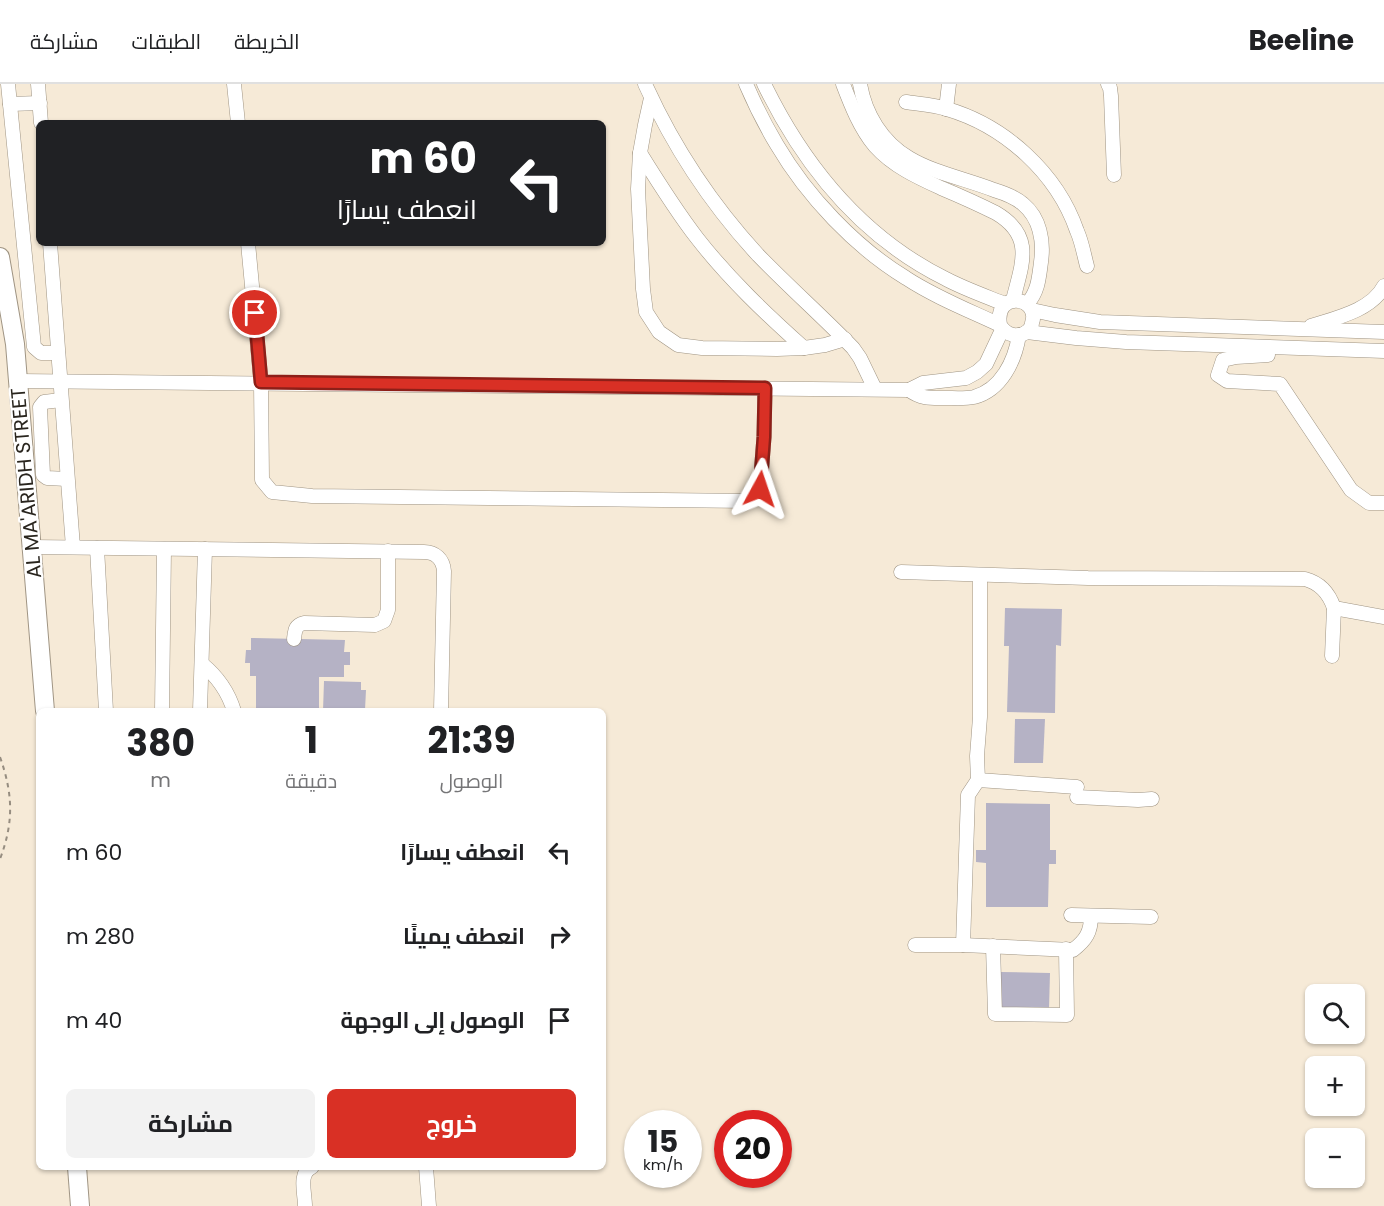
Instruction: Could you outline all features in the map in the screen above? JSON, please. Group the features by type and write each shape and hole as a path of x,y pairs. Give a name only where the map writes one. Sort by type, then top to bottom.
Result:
{"main road":[{"name":"AL MA'ARIDH STREET","path":"0,257 15,344 45,708"},
{"path":"77,1170 80,1206"}],"lane":[{"path":"8,84 34,347 41,354 58,353"},
{"path":"39,84 41,120"},
{"path":"234,84 238,120"},
{"path":"645,84 698,179 726,217 765,261 844,339 860,358 874,389"},
{"path":"746,84 760,116 778,147 798,176 846,231 905,278 1001,327 1013,336 1023,333 1032,326 1034,318 1029,307 1036,291 1042,259 1040,229 1033,215 1022,203 1008,195 922,165 907,157 888,141 873,122 860,84"},
{"path":"764,84 808,159 861,221 888,243 946,279 1009,302 1020,301 1029,307 1066,317 1100,322 1384,332"},
{"path":"18,381 909,390 923,383 966,378 986,364 1001,327 998,317 1000,310 1009,302 1023,253 1021,240 1016,229 1007,219 902,169 888,158 864,131 843,84"},
{"path":"946,109 949,84"},
{"path":"1108,84 1111,96 1114,175"},
{"path":"651,98 640,153 638,189 646,312 659,332 678,345 702,348 804,348 844,339"},
{"path":"906,102 946,109 981,122 1012,142 1039,167 1061,197 1077,230 1087,266"},
{"path":"10,104 40,103"},
{"path":"640,153 667,196 717,262 766,314 804,348"},
{"path":"50,246 73,547"},
{"path":"248,246 261,382 262,480 272,492 360,497 750,501 760,489 765,388"},
{"path":"1301,329 1347,314 1363,306 1380,294 1384,286"},
{"path":"1023,333 1101,341 1384,351"},
{"path":"909,390 925,398 974,397 988,391 1000,381 1008,369 1023,333"},
{"path":"1283,348 1268,355 1223,360 1218,375 1227,381 1280,384 1351,490 1369,502 1384,503"},
{"path":"61,400 44,402 40,407 43,475 47,478 67,479"},
{"path":"32,547 429,552 438,557 443,566 441,708"},
{"path":"97,548 106,708"},
{"path":"162,708 164,549"},
{"path":"200,708 205,549"},
{"path":"294,639 295,628 304,623 375,625 384,621 388,610 388,551"},
{"path":"901,572 1088,578 1305,579 1323,588 1334,608 1332,656"},
{"path":"963,945 969,795 978,780 980,575"},
{"path":"1334,608 1384,617"},
{"path":"202,664 219,680 226,690 233,708"},
{"path":"978,780 1138,800 1152,799"},
{"path":"1071,915 1151,917"},
{"path":"915,945 1072,950 1089,935 1091,916"},
{"path":"993,946 995,1014 1067,1015 1066,949"},
{"path":"305,1206 304,1174 306,1170"},
{"path":"426,1170 429,1206"}],"path":[{"path":"0,757 9,782 11,812 6,843 0,859"}],"building":[{"path":"1005,608 1062,609 1061,646 1056,645 1055,713 1007,712 1009,646 1004,646"},
{"path":"251,638 345,640 344,652 350,652 350,665 344,665 344,677 319,677 319,708 256,708 256,676 250,676 250,663 245,663 246,650 251,650"},
{"path":"324,681 361,682 361,690 366,690 365,708 323,708"},
{"path":"1015,719 1045,719 1043,763 1014,763"},
{"path":"986,803 1050,804 1050,850 1056,850 1056,864 1049,864 1048,907 986,907 986,863 976,862 976,850 986,850"},
{"path":"1001,972 1050,973 1049,1009 1000,1008"}],"route":[{"path":"255,313 261,382 765,388 760,489"}]}
